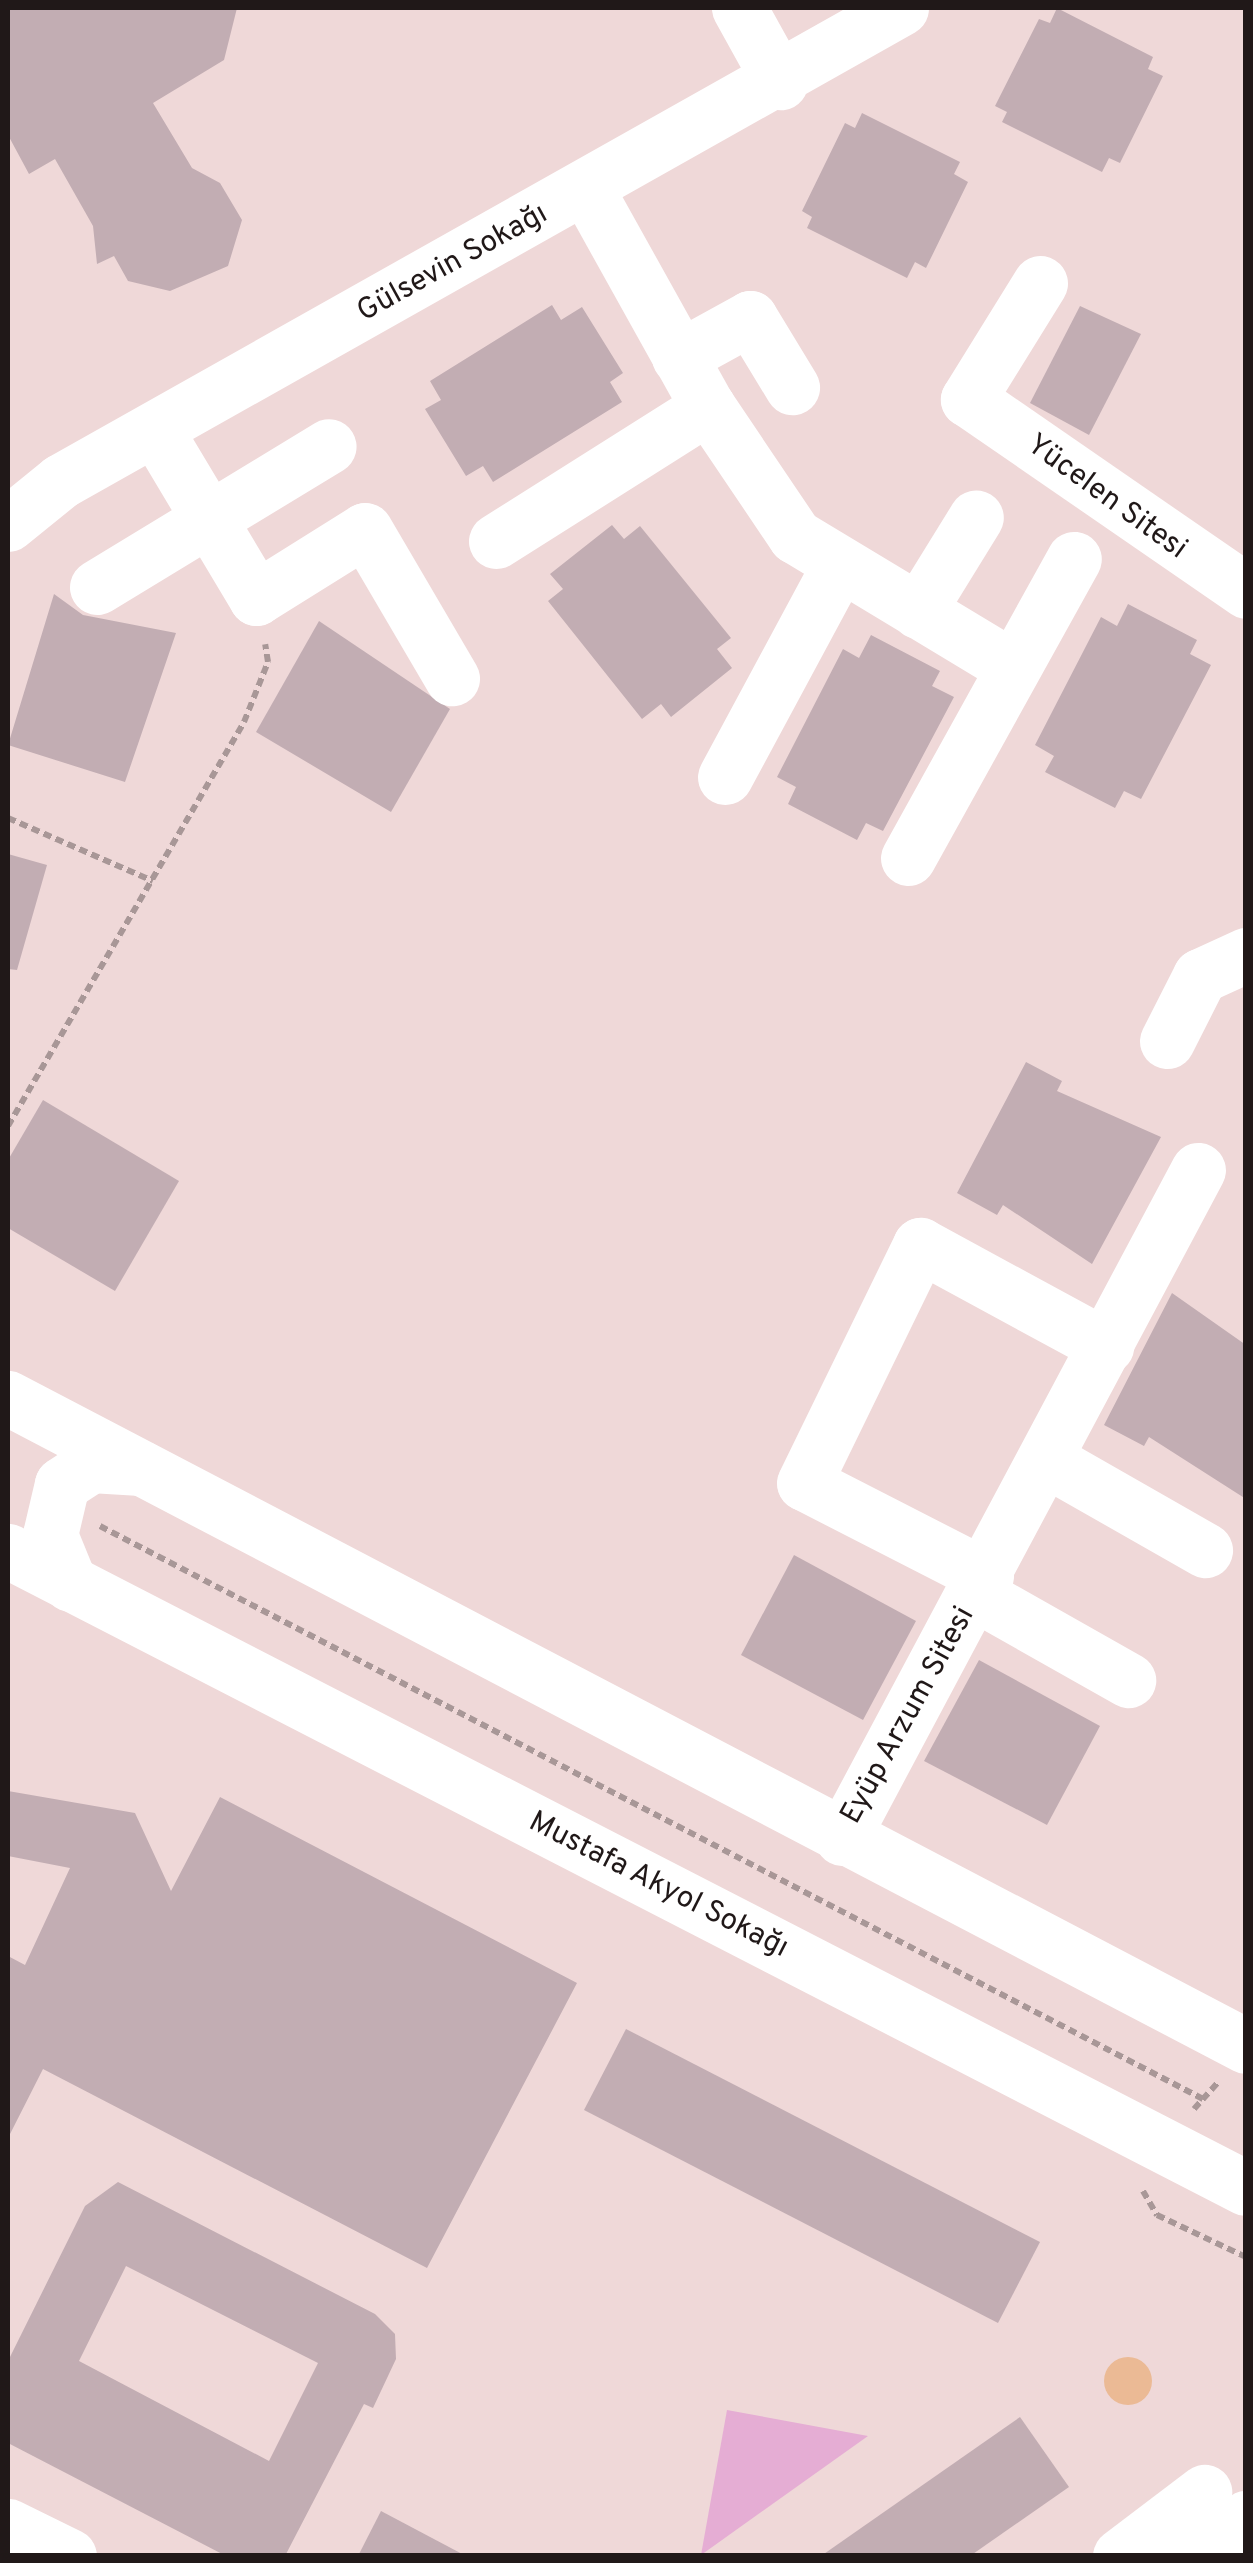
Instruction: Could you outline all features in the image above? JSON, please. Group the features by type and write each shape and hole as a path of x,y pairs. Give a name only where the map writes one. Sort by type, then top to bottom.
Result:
{"street":[{"path":"739,8 780,82"},
{"name":"Gülsevin Sokağı","path":"8,524 155,429 780,82 902,8"},
{"path":"587,190 708,407 795,536 1012,666"},
{"name":"Yücelen Sitesi","path":"1040,283 968,399 1246,592"},
{"path":"679,357 750,318 792,387"},
{"path":"496,541 708,407"},
{"path":"155,429 256,598 365,530 452,678"},
{"path":"97,588 329,446"},
{"path":"918,611 976,517"},
{"path":"908,858 1074,559"},
{"path":"725,777 839,565"},
{"path":"1167,1041 1200,976 1246,954"},
{"name":"Eyüp Arzum Sitesi","path":"842,1838 981,1585 1198,1170"},
{"name":"Eyüp Arzum Sitesi","path":"1106,1346 920,1245 804,1483 981,1585 1128,1680"},
{"path":"8,1398 842,1838 1246,2046"},
{"path":"1046,1460 1205,1550"},
{"path":"70,1584 50,1534 54,1502 75,1470 108,1462 140,1468"},
{"name":"Mustafa Akyol Sokağı","path":"8,1551 1246,2188"},
{"path":"1120,2556 1225,2505"},
{"path":"1195,2556 1225,2505"},
{"path":"8,2526 69,2556"}],"path":[{"path":"8,1126 154,881 268,662 256,598"},
{"path":"8,818 154,881"},
{"path":"54,1502 1203,2100"}],"shaded area":[{"path":"1128,2357 1145,2364 1152,2381 1145,2398 1128,2405 1111,2398 1104,2381 1111,2364"},
{"path":"727,2410 868,2436 701,2555"}],"building":[{"path":"8,8 237,8 224,60 153,103 192,168 220,183 242,220 228,266 170,291 128,281 114,256 97,264 93,226 55,159 29,174 8,135"},
{"path":"1057,8 1153,57 1148,69 1163,76 1120,163 1109,158 1102,172 1002,122 1007,112 995,106 1039,19 1050,23"},
{"path":"862,113 960,162 954,174 968,182 926,268 915,262 907,278 807,228 812,217 802,211 845,123 855,128"},
{"path":"552,305 561,320 582,307 623,373 610,382 622,402 493,482 483,466 466,476 425,409 441,400 430,381"},
{"path":"1080,306 1141,334 1089,435 1030,403"},
{"path":"612,525 624,539 640,526 731,638 717,649 732,668 671,717 661,704 642,719 548,601 563,589 550,574"},
{"path":"54,594 83,615 176,633 125,782 8,745"},
{"path":"1128,604 1197,640 1190,654 1211,665 1141,799 1124,791 1115,808 1045,772 1054,756 1035,745 1101,617 1117,626"},
{"path":"319,621 450,709 391,812 256,732"},
{"path":"871,635 940,671 932,686 954,697 883,831 866,823 857,840 788,804 796,787 777,777 843,649 859,658"},
{"path":"8,854 47,865 17,970 8,969"},
{"path":"1026,1062 1062,1081 1057,1091 1161,1137 1092,1264 1003,1205 997,1215 957,1193"},
{"path":"43,1100 179,1181 115,1291 8,1228 8,1160"},
{"path":"1172,1293 1246,1345 1246,1499 1149,1437 1144,1446 1104,1425"},
{"path":"794,1555 916,1621 863,1720 741,1655"},
{"path":"979,1660 1100,1726 1047,1825 924,1761"},
{"path":"8,1791 135,1813 171,1891 220,1797 577,1983 427,2268 43,2069 8,2138 8,1956 25,1965 70,1868 8,1856"},
{"path":"626,2029 1040,2242 998,2323 584,2110"},
{"path":"118,2182 375,2314 395,2334 396,2359 373,2408 364,2404 285,2556 226,2556 8,2443 8,2361 85,2206","holes":["126,2266 318,2363 269,2461 79,2361"]},
{"path":"1020,2417 1069,2487 970,2556 821,2556"},
{"path":"381,2511 466,2556 358,2556"}]}
